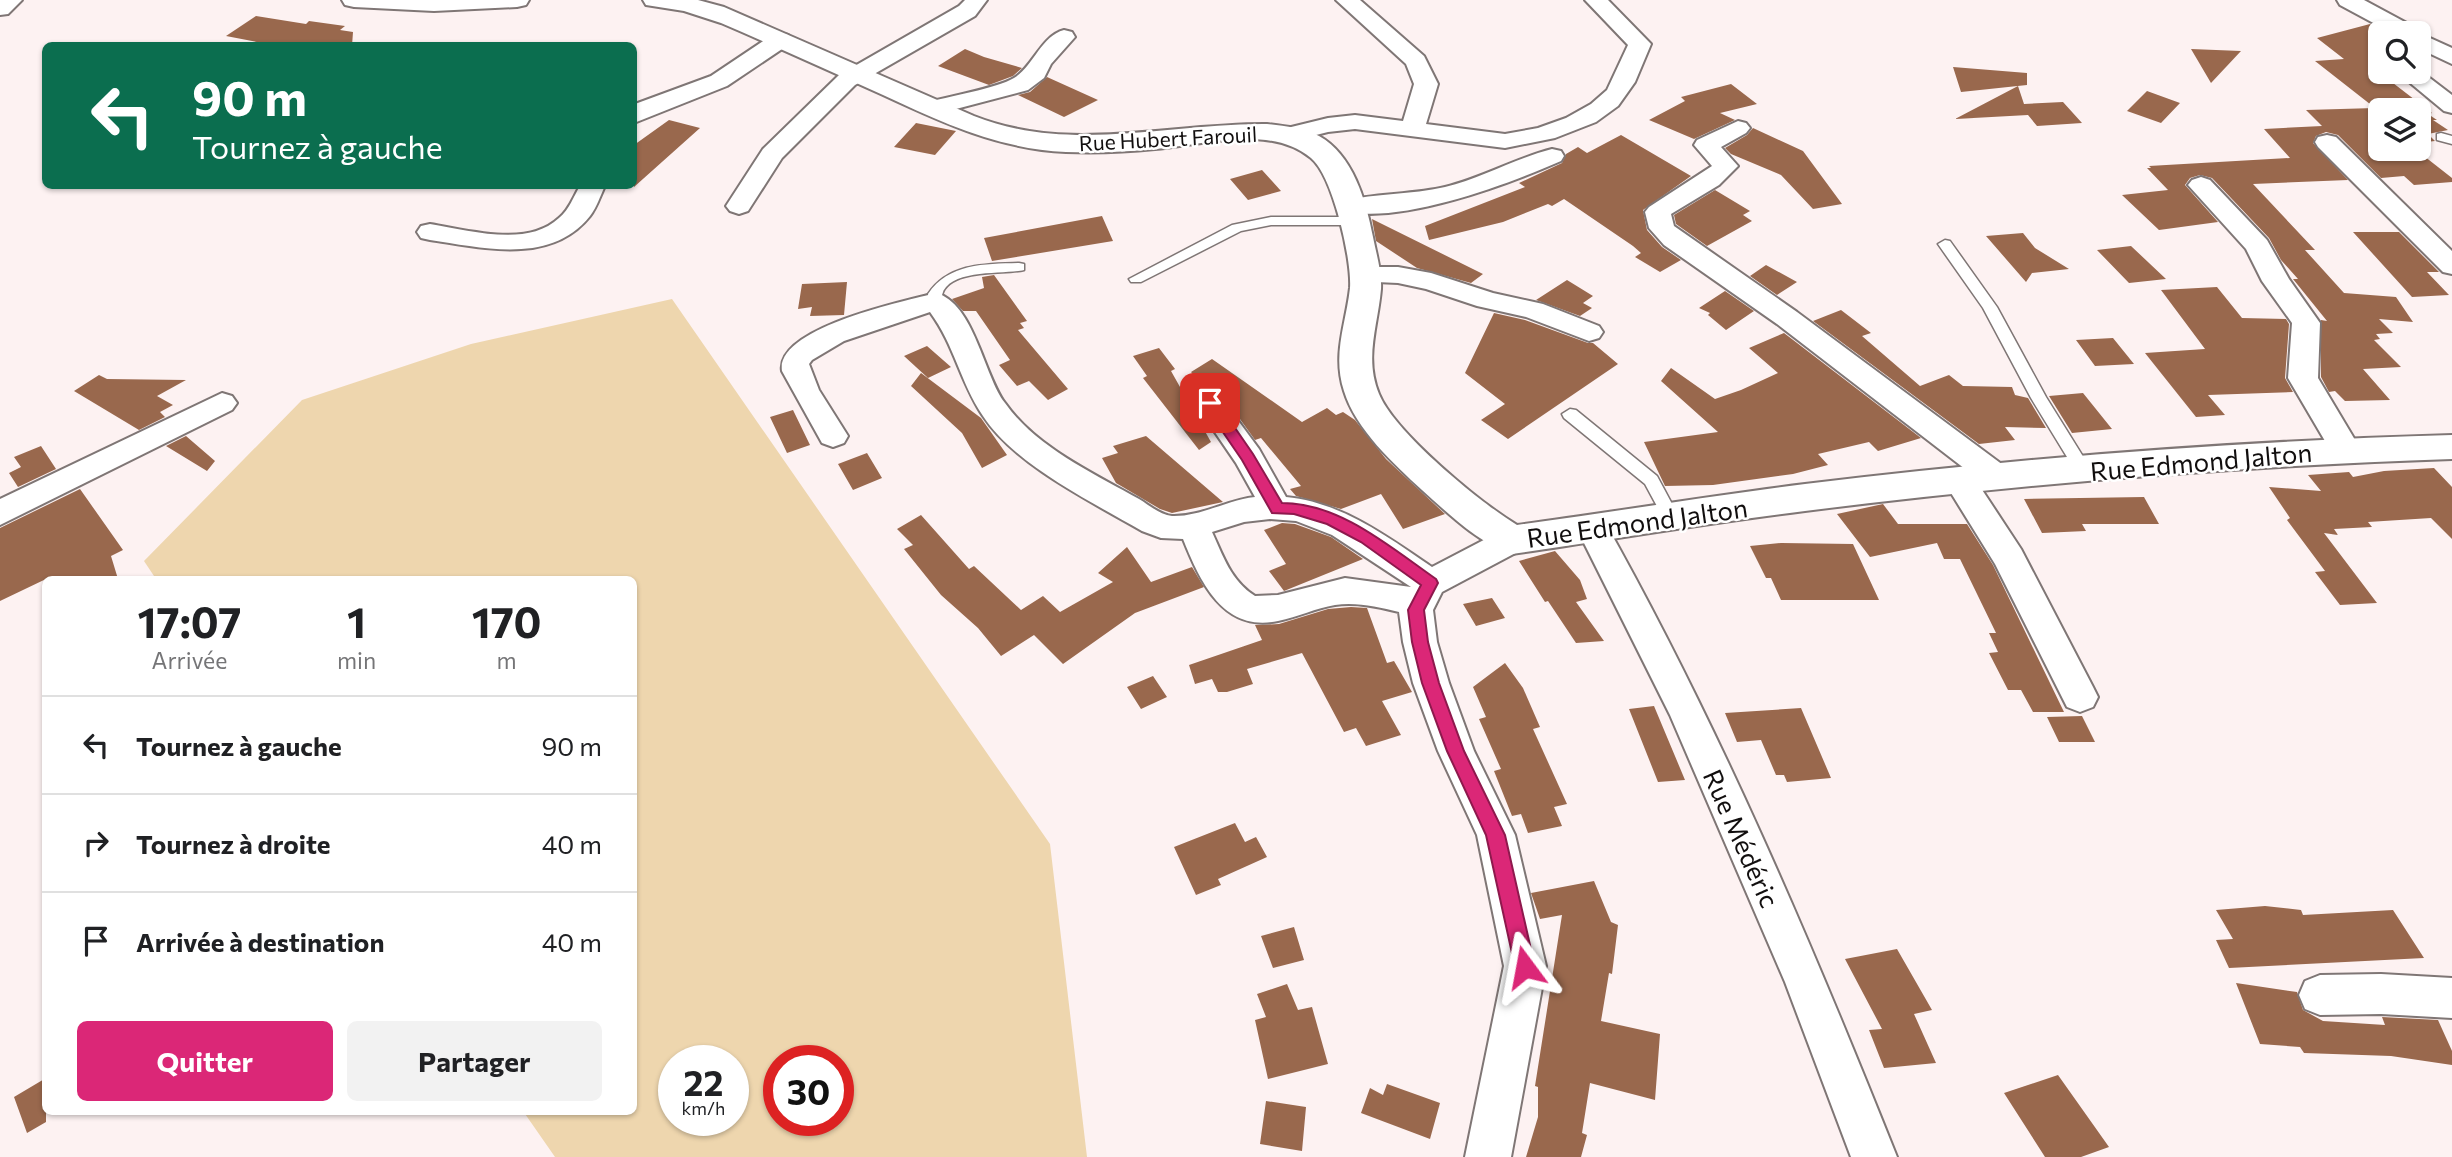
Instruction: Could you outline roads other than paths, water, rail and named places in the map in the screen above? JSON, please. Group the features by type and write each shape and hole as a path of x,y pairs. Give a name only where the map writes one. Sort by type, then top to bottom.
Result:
{"street":[{"path":"0,9 11,0"},
{"path":"354,0 517,0"},
{"name":"Rue Hubert Farouil","path":"655,0 685,5 733,19 933,108 992,132 1019,139 1060,145 1264,132 1288,135 1323,152 1338,174 1354,213 1366,287 1356,339 1355,365 1363,396 1385,431 1451,496 1490,528 1512,540"},
{"path":"739,206 772,154 856,73 935,31 967,11 976,0"},
{"path":"1347,0 1416,61 1426,84 1413,128"},
{"path":"1288,135 1328,125 1355,122 1505,141 1526,139 1581,118 1610,101 1618,91 1640,44 1596,0"},
{"path":"2348,0 2386,21"},
{"path":"933,108 1020,85 1036,73 1041,62 1064,37"},
{"path":"637,114 643,109 719,81 780,40"},
{"path":"2431,46 2452,57"},
{"path":"2421,84 2452,106"},
{"path":"1738,128 1706,145 1726,166 1696,189 1662,208 1658,212 1657,220 1662,228 1673,239 1787,318 1996,476"},
{"path":"2327,142 2452,266"},
{"path":"1354,213 1454,194 1521,171 1552,156"},
{"path":"2201,185 2258,246 2276,281 2306,323 2303,378 2346,450"},
{"path":"429,232 518,243 537,240 560,231 580,211 591,189"},
{"path":"1364,275 1415,276 1487,300 1533,310 1589,332"},
{"path":"833,436 799,376 795,365 797,356 806,348 836,333 936,302 953,323 970,353 985,396 1006,423 1036,451 1081,480 1161,526 1193,525 1246,509 1294,509 1332,520 1366,538 1424,594"},
{"path":"0,513 222,403"},
{"path":"1210,403 1248,457 1277,509"},
{"name":"Rue Edmond Jalton","path":"1424,594 1512,540 1592,527 1996,476 2346,450 2452,447"},
{"path":"1959,480 2009,558 2080,697"},
{"path":"1193,525 1225,592 1237,601 1259,610 1336,592 1424,594"},
{"name":"Rue Médéric","path":"1592,527 1688,715 1806,982 1874,1157"},
{"path":"1424,594 1416,610 1420,642 1431,683 1455,751 1496,835 1525,967 1488,1157"},
{"path":"2320,995 2381,994 2452,998"}],"lane":[{"path":"1136,279 1206,241 1237,228 1271,221 1354,213"},
{"path":"1945,244 1990,307 2039,398 2084,471"},
{"path":"936,302 935,294 950,276 963,272 1019,267"},
{"path":"1570,414 1651,480 1671,516"}]}
